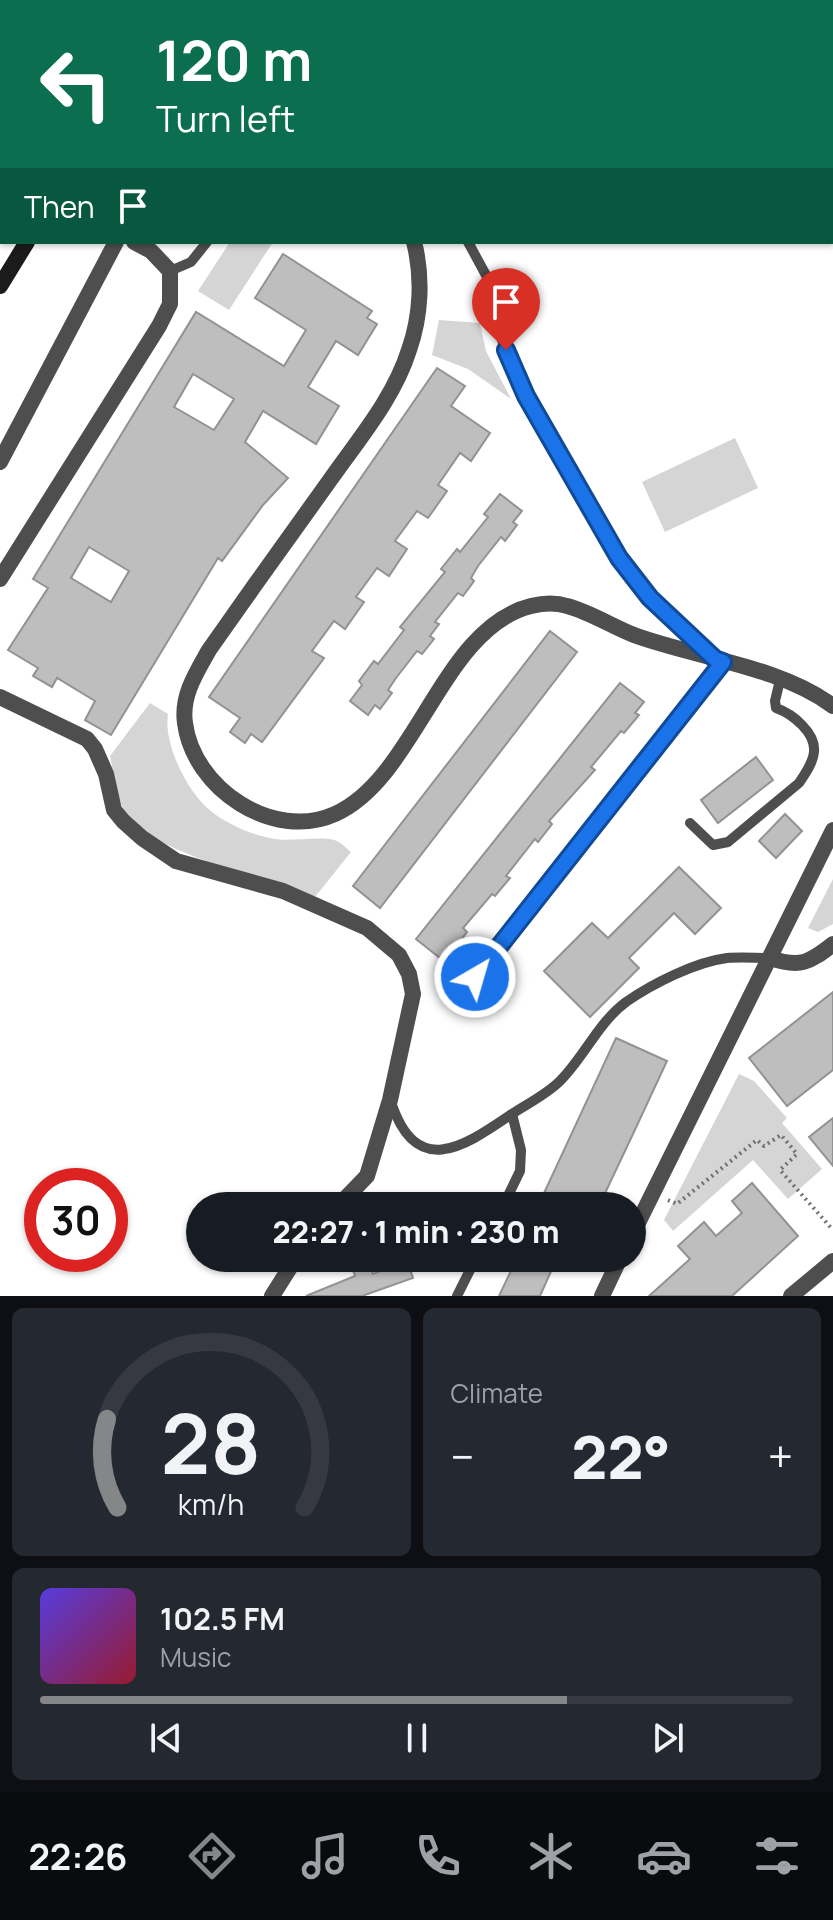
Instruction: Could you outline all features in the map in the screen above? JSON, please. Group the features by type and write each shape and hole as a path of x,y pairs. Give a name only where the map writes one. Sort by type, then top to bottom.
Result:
{"main road":[{"path":"0,286 26,244"}],"street":[{"path":"0,462 115,244"},
{"path":"0,579 170,304 170,271 151,251 138,244"},
{"path":"414,244 420,282 417,320 410,350 397,380 192,679 185,700 184,723 190,746 222,792 245,807 289,820 311,821 335,814 356,801 386,768 471,646 492,626 516,610 532,605 566,605 632,634 807,690 833,706"},
{"path":"475,977 719,661"},
{"path":"0,697 87,739 106,774 114,810 142,838 176,861 283,891 367,928 399,955 409,974 413,994 390,1100 367,1176 352,1192"},
{"path":"646,1206 833,830"},
{"path":"770,958 797,964 809,961 833,944"},
{"path":"791,1296 833,1261"},
{"path":"272,1296 287,1272"},
{"path":"602,1296 613,1272"}],"lane":[{"path":"170,271 191,262 205,244"},
{"path":"469,244 487,277 511,366 619,558 650,598 719,661"},
{"path":"690,823 713,845 728,842 799,783 814,756 814,743 798,721 776,708 780,680"},
{"path":"390,1100 396,1119 411,1137 428,1150 449,1151 472,1141 558,1083 605,1020 627,1002 667,978 725,959 770,958"},
{"path":"510,1192 520,1171 521,1150 512,1114"},
{"path":"457,1296 469,1272"}],"path":[{"path":"653,1191 677,1204 757,1140 764,1146 781,1135 797,1154 780,1170 833,1230"}],"shaded area":[{"path":"229,244 272,244 229,310 198,291"},
{"path":"439,320 480,323 486,351 511,399 468,369 432,355"},
{"path":"735,438 758,488 665,532 642,482"},
{"path":"150,703 168,714 169,739 179,768 194,793 212,812 259,835 282,840 331,839 351,852 315,897 185,853 140,829 127,816 118,795 110,756"},
{"path":"833,879 833,924 818,932 808,928"},
{"path":"739,1074 754,1081 787,1118 782,1123 822,1169 788,1199 753,1160 673,1231 664,1220"}],"building":[{"path":"283,254 372,311 367,318 377,324 358,355 336,341 308,387 339,406 316,444 263,411 245,442 288,478 263,505 222,561 218,558 111,735 85,720 95,701 57,678 52,687 33,676 38,668 8,650 48,588 33,579 196,312 284,366 306,330 255,298","holes":["193,374 234,399 214,430 174,407","89,547 129,571 111,602 71,578"]},
{"path":"437,368 465,386 451,406 490,433 471,461 460,453 438,485 447,491 428,518 417,511 395,541 407,549 389,576 377,568 356,597 364,602 345,629 334,621 312,651 324,658 262,742 251,734 245,743 230,732 240,718 209,697"},
{"path":"500,494 522,511 513,522 517,525 505,541 501,537 478,566 471,578 474,581 463,596 458,593 435,622 439,624 430,636 434,639 422,654 417,651 396,678 388,690 392,693 380,709 375,705 368,715 350,701 362,685 359,681 374,661 378,664 404,630 400,627 445,572 441,569 457,549 460,552 488,517 484,514"},
{"path":"550,631 577,652 380,908 353,886"},
{"path":"620,683 644,702 635,713 639,715 591,767 595,770 549,821 552,824 538,842 535,839 506,876 510,878 463,928 467,932 453,950 449,947 440,958 416,939"},
{"path":"756,757 773,780 718,823 701,800"},
{"path":"785,814 802,831 776,858 759,841"},
{"path":"679,867 721,908 695,934 674,913 629,958 639,968 590,1017 544,971 592,923 608,938"},
{"path":"833,992 833,1070 787,1106 749,1058"},
{"path":"616,1038 667,1061 606,1192 544,1192"},
{"path":"833,1118 833,1166 809,1137"},
{"path":"752,1183 798,1236 732,1296 649,1296 690,1259 678,1246 704,1222 716,1236 742,1213 732,1201"},
{"path":"354,1272 411,1272 413,1278 362,1296 306,1296 355,1276"},
{"path":"510,1272 551,1272 540,1296 499,1296"}],"route":[{"path":"475,977 723,662 715,659 631,576 526,396 506,350"}]}
